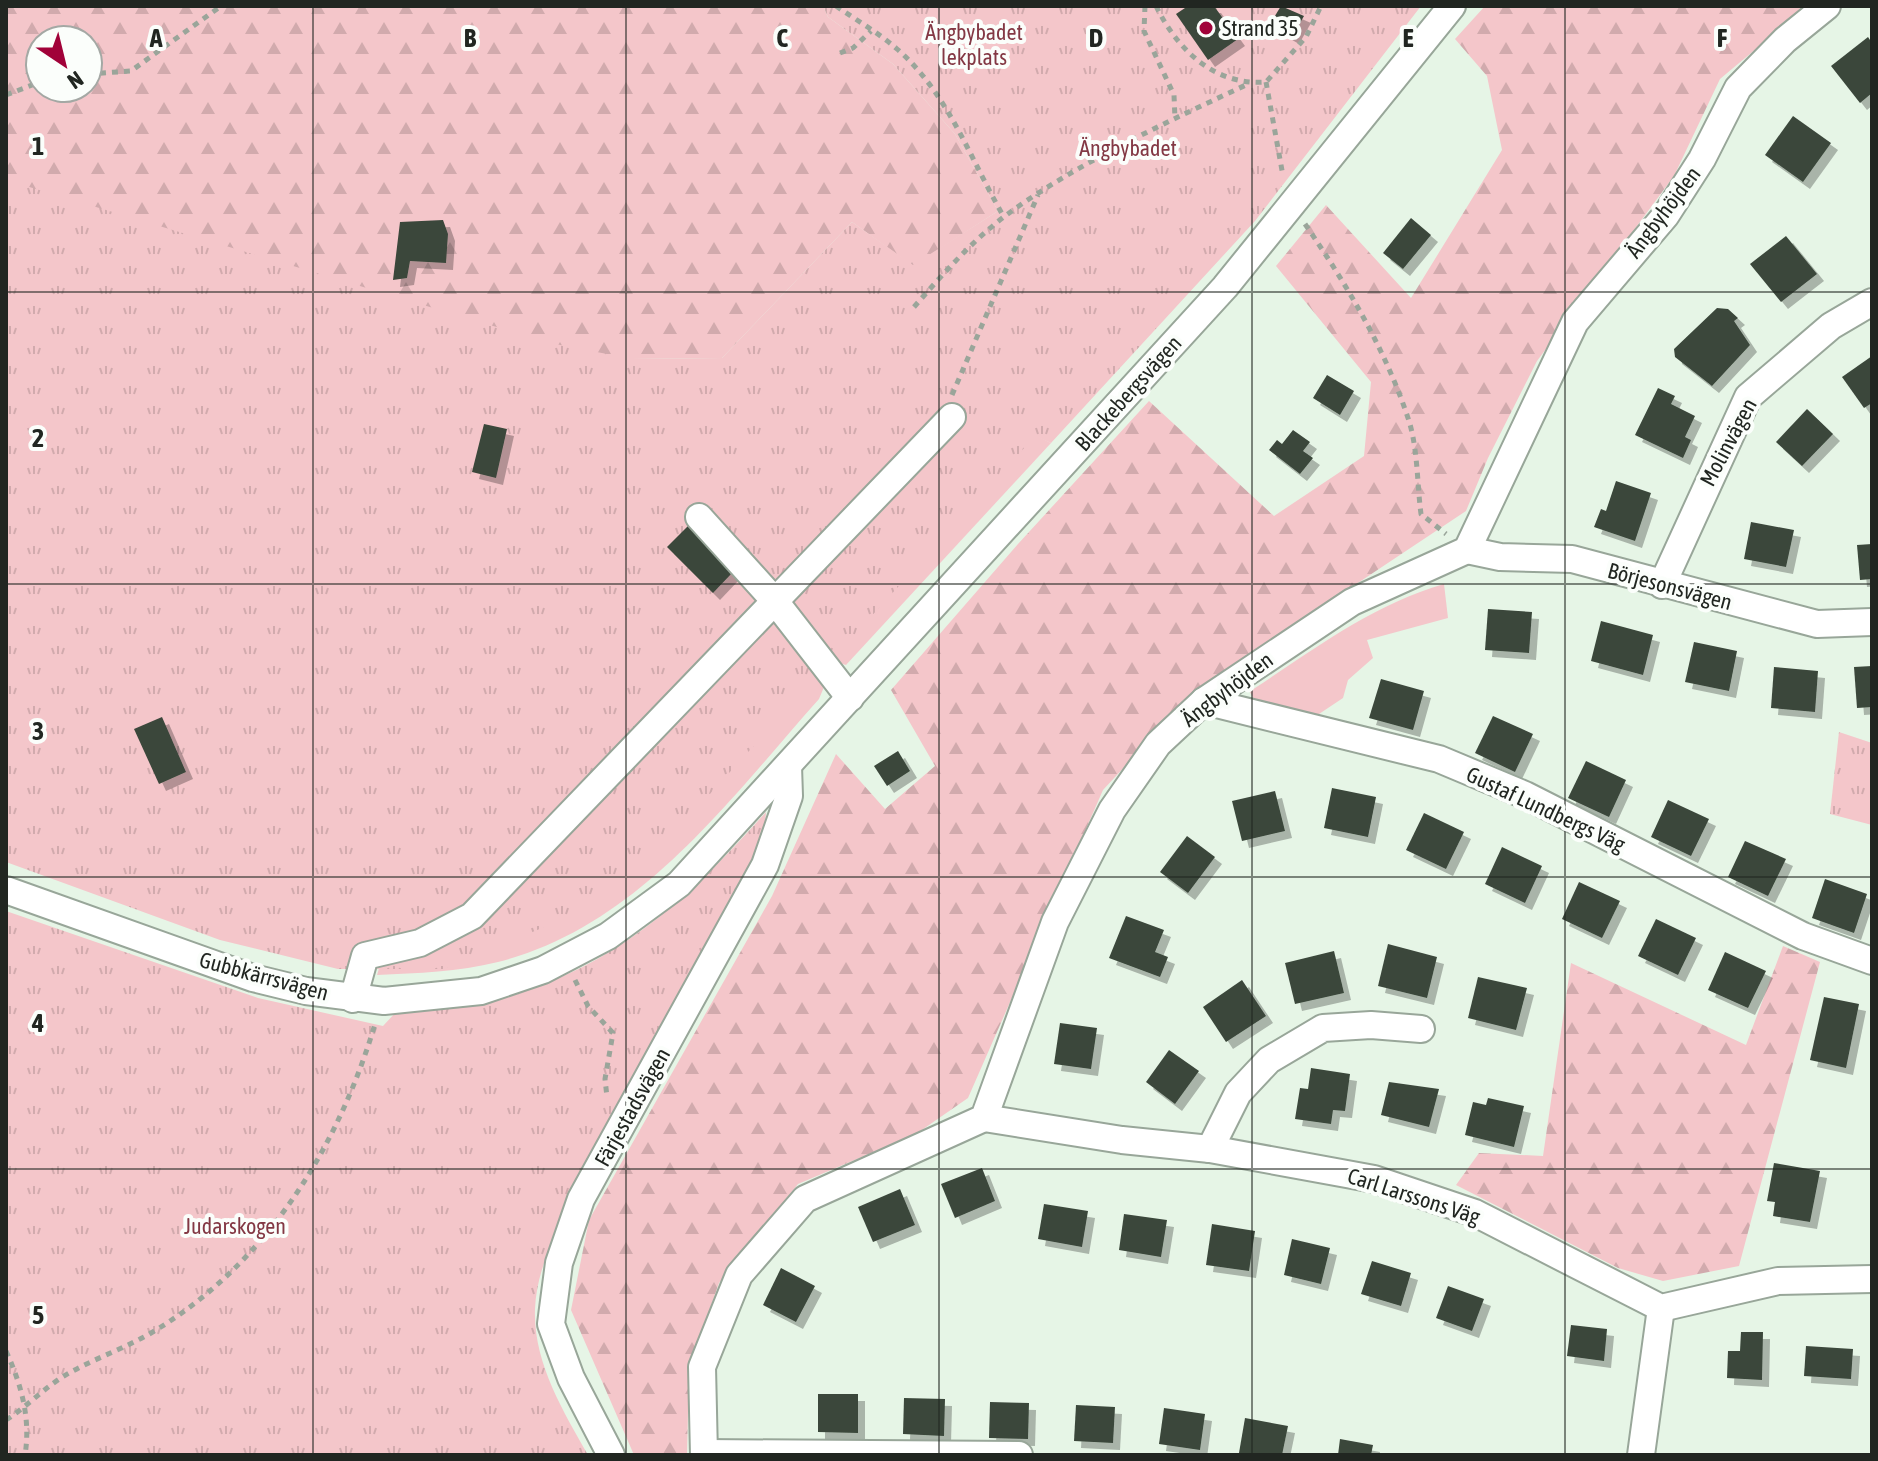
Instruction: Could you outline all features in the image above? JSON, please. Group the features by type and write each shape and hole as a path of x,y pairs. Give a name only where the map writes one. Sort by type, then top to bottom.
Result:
{"street":[{"name":"Blackebergsvägen","path":"788,766 1225,287 1296,221 1452,6"},
{"name":"Ängbyhöjden","path":"984,1118 1055,922 1112,810 1158,744 1204,701 1352,602 1467,550 1575,322 1666,215 1702,159 1738,88 1785,40 1827,6"},
{"name":"Molinvägen","path":"1662,585 1748,397 1831,326 1872,302"},
{"path":"357,1009 365,956 420,943 472,916 952,417"},
{"path":"699,517 774,600 850,698"},
{"name":"Börjesonsvägen","path":"1467,550 1500,557 1572,559 1817,624 1872,622"},
{"name":"Gustaf Lundbergs Väg","path":"1204,701 1439,759 1525,795 1803,936 1872,961"},
{"name":"Gubbkärrsvägen","path":"6,890 253,978 357,1009 380,1012 481,991 543,970 608,936 679,884 788,766"},
{"name":"Färjestadsvägen","path":"611,1455 571,1378 551,1324 559,1263 581,1199 765,865 789,796 788,766"},
{"path":"1210,1149 1238,1093 1269,1060 1323,1028 1371,1025 1421,1029"},
{"path":"984,1118 805,1199 739,1275 702,1367 704,1454 1019,1455"},
{"name":"Carl Larssons Väg","path":"984,1118 1122,1140 1210,1149 1374,1179 1475,1213 1661,1308"},
{"path":"1641,1455 1661,1308 1778,1281 1872,1279"}],"path":[{"path":"104,73 131,71 221,6"},
{"path":"836,6 898,50 942,103 977,161 1004,217"},
{"path":"1145,6 1144,31 1174,95 1175,119"},
{"path":"1156,6 1181,48 1198,64 1248,84"},
{"path":"914,307 950,266 1004,217 1039,194 1175,119 1248,84 1266,82 1306,37 1321,6"},
{"path":"840,53 853,48 871,31"},
{"path":"1266,82 1277,155 1296,221 1341,277 1381,350 1410,424 1421,514 1467,550"},
{"path":"952,417 953,389 1039,194"},
{"path":"563,984 586,973"},
{"path":"575,979 588,1006 613,1033 605,1079 613,1141"},
{"path":"6,1420 26,1408 67,1374 153,1332 225,1275 267,1233 310,1176 352,1092 380,1012 357,1009"},
{"path":"6,1351 17,1375 26,1408 25,1455"}],"green space":[{"path":"6,6 823,6 828,17 893,64 955,134 998,211 913,266 852,222 722,358 633,359 6,675"},
{"path":"823,6 1421,6 1255,221 1051,443 1035,436 670,838 580,912 444,969 338,969 220,940 6,862 6,180 550,343 633,359 722,358 852,222 913,265 998,211 955,134 893,64 828,17"},
{"path":"1485,6 1807,6 1720,79 1674,176 1537,361 1488,458 1466,511 1194,692 1103,790 968,1098 916,1134 798,1184 719,1283 689,1368 687,1455 634,1455 571,1310 589,1220 772,896 836,754 885,809 935,766 891,690 1018,544 1149,401 1274,516 1364,456 1371,382 1276,266 1326,205 1411,298 1502,150 1487,76 1455,39"},
{"path":"1035,435 1051,443 846,665 836,662 810,600"},
{"path":"1444,584 1448,618 1367,640 1373,658 1348,680 1343,698 1316,716 1255,701 1250,692 1323,643 1393,603"},
{"path":"769,643 822,677 824,687 819,699 715,817 637,890 595,920 548,945 498,962 453,970 377,975 380,965"},
{"path":"1839,732 1872,743 1872,825 1830,814"},
{"name":"Judarskogen","path":"766,812 764,837 628,1089 561,1223 541,1273 535,1309 539,1348 551,1385 588,1455 6,1455 6,911 258,998 383,1026 396,1012 456,1006 510,995 559,978 604,956 645,928 685,894"},
{"path":"1783,946 1820,962 1739,1266 1663,1281 1618,1268 1456,1185 1479,1153 1543,1156 1571,963 1746,1045"}],"building":[{"path":"1188,6 1214,6 1238,39 1208,60 1176,14"},
{"path":"1281,6 1304,16 1292,37 1270,24"},
{"path":"1868,37 1872,43 1872,93 1860,103 1831,66"},
{"path":"1793,116 1831,143 1803,182 1765,155"},
{"path":"1411,218 1431,235 1403,269 1383,253"},
{"path":"443,220 448,234 446,263 410,261 407,278 393,280 400,222"},
{"path":"1786,236 1817,274 1781,302 1750,264"},
{"path":"1717,308 1728,309 1738,318 1734,321 1750,345 1712,386 1675,357 1674,349"},
{"path":"1872,356 1872,403 1864,408 1842,377"},
{"path":"1327,375 1354,391 1340,415 1313,398"},
{"path":"1658,388 1675,396 1671,404 1695,416 1685,437 1691,440 1683,458 1635,435"},
{"path":"1807,409 1833,434 1802,466 1776,442"},
{"path":"484,424 507,429 496,478 472,472"},
{"path":"1293,430 1310,442 1303,451 1313,458 1300,474 1269,450 1277,440 1282,444"},
{"path":"1616,481 1651,493 1635,541 1594,527 1601,509 1606,511"},
{"path":"1751,522 1794,530 1786,567 1744,559"},
{"path":"688,526 733,572 713,593 667,547"},
{"path":"1872,544 1872,579 1860,580 1857,545"},
{"path":"1488,609 1532,612 1529,653 1485,650"},
{"path":"1601,621 1653,635 1643,675 1591,661"},
{"path":"1694,642 1737,651 1729,691 1685,682"},
{"path":"1872,666 1872,707 1857,708 1854,667"},
{"path":"1774,667 1818,671 1815,712 1771,708"},
{"path":"1381,679 1424,691 1413,730 1369,718"},
{"path":"1493,716 1533,734 1515,772 1475,753"},
{"path":"162,717 186,772 159,784 134,729"},
{"path":"898,751 910,771 887,786 874,766"},
{"path":"1586,761 1626,780 1609,817 1568,798"},
{"path":"1332,788 1376,797 1368,837 1324,828"},
{"path":"1275,791 1285,831 1242,841 1232,801"},
{"path":"1668,800 1709,819 1691,856 1651,837"},
{"path":"1424,813 1464,832 1446,869 1406,850"},
{"path":"1187,836 1215,857 1188,893 1160,872"},
{"path":"1745,841 1786,859 1768,896 1728,877"},
{"path":"1502,847 1542,866 1525,903 1485,884"},
{"path":"1825,879 1867,894 1854,933 1812,918"},
{"path":"1579,882 1620,901 1602,938 1562,919"},
{"path":"1126,916 1164,930 1155,952 1168,957 1160,977 1109,958"},
{"path":"1656,919 1696,938 1678,975 1638,956"},
{"path":"1388,944 1437,957 1427,998 1378,986"},
{"path":"1334,951 1344,993 1295,1004 1285,963"},
{"path":"1725,952 1766,971 1748,1008 1708,990"},
{"path":"1478,977 1527,988 1516,1030 1468,1018"},
{"path":"1242,980 1266,1016 1226,1042 1203,1007"},
{"path":"1824,997 1859,1004 1846,1068 1810,1060"},
{"path":"1060,1023 1097,1028 1091,1069 1054,1064"},
{"path":"1169,1050 1199,1071 1175,1104 1146,1082"},
{"path":"1311,1068 1350,1074 1345,1111 1333,1110 1331,1124 1295,1119 1300,1088 1308,1089"},
{"path":"1389,1082 1439,1089 1429,1127 1381,1115"},
{"path":"1488,1098 1524,1106 1514,1147 1465,1135 1473,1102 1486,1105"},
{"path":"1774,1163 1820,1171 1810,1222 1773,1216 1775,1202 1767,1201"},
{"path":"982,1168 995,1201 955,1218 941,1184"},
{"path":"900,1189 915,1225 873,1242 858,1207"},
{"path":"1044,1204 1088,1211 1082,1247 1038,1239"},
{"path":"1124,1214 1167,1220 1161,1257 1119,1250"},
{"path":"1212,1224 1255,1231 1249,1271 1206,1265"},
{"path":"1292,1239 1330,1248 1321,1284 1284,1275"},
{"path":"1372,1261 1411,1273 1401,1306 1361,1294"},
{"path":"781,1268 815,1286 796,1322 763,1305"},
{"path":"1448,1286 1484,1299 1472,1331 1436,1318"},
{"path":"1571,1325 1607,1329 1604,1361 1567,1356"},
{"path":"1741,1332 1763,1332 1762,1380 1727,1378 1728,1351 1740,1351"},
{"path":"1806,1346 1853,1349 1851,1379 1804,1376"},
{"path":"818,1394 858,1394 858,1433 818,1432"},
{"path":"904,1398 945,1399 944,1436 903,1434"},
{"path":"990,1402 1029,1403 1028,1439 989,1438"},
{"path":"1076,1405 1115,1407 1113,1443 1074,1441"},
{"path":"1164,1408 1205,1414 1200,1450 1159,1444"},
{"path":"1245,1418 1288,1426 1282,1455 1239,1453"},
{"path":"1340,1439 1373,1445 1371,1455 1338,1455"}],"place":[{"name":"Strand 35","path":"1206,28"}],"park label":[{"name":"Ängbybadet lekplats","path":"974,44"},
{"name":"Ängbybadet","path":"1128,148"}]}
